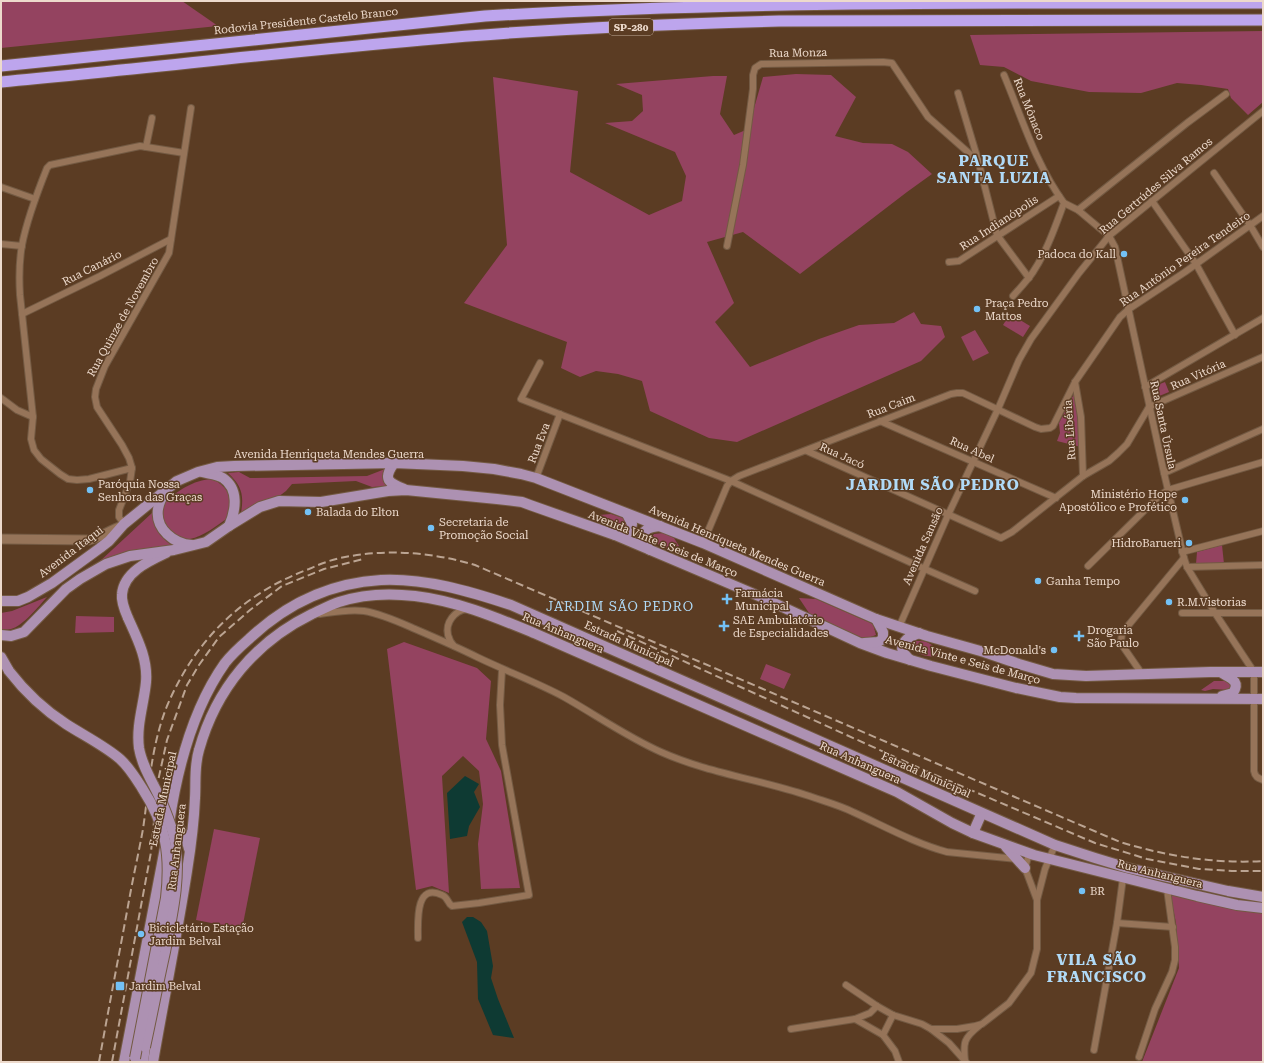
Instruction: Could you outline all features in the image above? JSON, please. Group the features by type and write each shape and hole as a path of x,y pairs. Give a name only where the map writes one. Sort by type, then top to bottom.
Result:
{"highway":[{"path":"537,13 592,4 635,1"},
{"name":"Rodovia Presidente Castelo Branco","path":"1,66 485,16 537,13 623,9 838,4 1263,3"},
{"name":"SP-280","path":"1,82 423,39 724,22 1263,20"}],"main road":[{"name":"Avenida Henriqueta Mendes Guerra","path":"198,472 217,467 234,466 394,463 463,466 494,469 521,474 536,478 627,514 662,526 876,619 1053,674 1086,676 1259,672"},
{"path":"394,463 388,478 389,481 392,484 406,490"},
{"path":"195,545 182,543 171,538 167,535 159,520 158,510 161,499 166,490 178,481 198,472 214,474 223,478 232,488 235,497 233,518 229,526"},
{"name":"Avenida Itaqui","path":"1,601 18,601 52,583 109,541 123,525 166,490"},
{"name":"Avenida Vinte e Seis de Março","path":"174,550 206,542 260,507 279,501 321,502 388,490 406,490 522,502 615,535 767,600 860,643 910,660 1016,688 1060,697 1127,699 1258,699"},
{"path":"615,535 626,534 631,529 632,524 627,514"},
{"path":"1,539 89,540 97,538 123,525"},
{"path":"651,551 642,542 642,534 651,527 662,526"},
{"path":"137,1061 145,1047 171,919 177,882 177,868 175,842 168,817 144,766 141,756 139,732 146,680 145,663 140,642 128,618 123,603 122,594 124,586 130,576 138,568 151,560 174,550"},
{"path":"1,635 11,636 24,632 66,590 80,579 106,564 130,556 174,550"},
{"name":"Estrada Municipal","path":"124,1062 179,771 200,708 210,687 226,662 258,630 274,617 292,606 327,590 381,580 406,581 456,589 511,605 1052,843 1128,868 1228,891 1263,897"},
{"name":"Rua Anhanguera","path":"153,1062 192,837 195,774 198,752 206,727 220,698 243,666 265,644 297,621 340,602 361,597 383,595 415,596 473,609 534,633 890,789 973,833 1032,855 1167,889 1237,905 1263,908"},
{"path":"860,643 873,643 883,639 884,632 876,619"},
{"path":"910,660 903,652 903,644 908,638 919,633"},
{"path":"1,657 20,685 40,705 66,724 120,759 136,778 152,803 159,820 165,839 168,856 168,880 137,1061"},
{"path":"1208,699 1231,694 1235,691 1236,684 1234,681 1220,672"},
{"path":"900,777 914,787 980,817 1004,827 1016,828"},
{"path":"973,833 980,817"},
{"path":"167,835 174,829 181,830 187,840 189,855"},
{"path":"1032,855 1040,854 1052,843"},
{"path":"1005,845 1025,868"}],"street":[{"name":"Rua Monza","path":"726,246 743,165 753,90 752,75 755,68 761,64 892,63 928,117 979,162"},
{"name":"Rua Mônaco","path":"1004,75 1040,163 1053,188 1064,203"},
{"path":"958,92 979,162 997,235 1028,278"},
{"path":"1078,210 1187,123 1226,94"},
{"name":"Rua Quinze de Novembro","path":"132,468 129,458 122,445 97,407 95,397 96,389 105,366 169,253 191,108"},
{"name":"Rua Gertrúdes Silva Ramos","path":"998,409 1019,360 1031,339 1079,273 1109,236 1263,111"},
{"path":"146,147 152,118"},
{"path":"123,525 119,517 119,510 130,482 132,468 88,479 68,479 41,459 34,450 31,439 33,417 19,278 22,246 35,199 47,168 54,163 140,146 184,153"},
{"path":"1214,173 1250,225 1263,247"},
{"path":"1,187 35,199"},
{"name":"Rua Indianópolis","path":"949,262 959,261 1059,196"},
{"path":"1152,201 1196,264 1235,335"},
{"path":"1013,296 1033,272 1054,231 1064,203 1078,210 1109,236"},
{"name":"Rua Antônio Pereira Tendeiro","path":"1056,420 1076,382 1116,323 1129,309 1196,264 1263,216"},
{"name":"Rua Santa Úrsula","path":"1109,236 1115,247 1149,407 1187,567 1215,613 1259,672"},
{"name":"Rua Canário","path":"22,314 171,239"},
{"path":"1,244 22,246"},
{"path":"1145,387 1263,318"},
{"name":"Rua Vitória","path":"1149,407 1263,357"},
{"path":"540,363 521,399 731,481 924,569 975,590"},
{"name":"Rua Libéria","path":"1076,382 1081,417 1083,476"},
{"name":"Rua Caim","path":"731,481 739,476 954,393 963,394 1035,427 1050,428 1056,420"},
{"path":"1,398 17,410 33,417"},
{"path":"1056,498 1083,476 1109,461 1118,453 1127,444 1149,407"},
{"name":"Avenida Sansão","path":"899,627 948,515 998,409"},
{"name":"Rua Eva","path":"536,478 560,414"},
{"name":"Rua Abel","path":"880,421 1056,498"},
{"path":"1164,473 1263,429"},
{"name":"Rua Jacó","path":"806,451 1001,538 1012,532 1056,498"},
{"path":"1088,566 1159,496 1168,490 1263,462"},
{"path":"703,543 727,486 731,481"},
{"path":"1142,674 1122,645 1122,632 1183,555 1263,531"},
{"path":"1187,567 1263,565"},
{"path":"454,646 448,635 450,620 458,612 473,609"},
{"path":"311,615 354,611 371,613 391,619 454,646 502,670 539,684 632,737 677,759 704,768 773,785 813,797 848,810 896,832 947,852 1017,859"},
{"path":"1182,613 1263,613"},
{"path":"418,938 418,914 420,904 426,894 431,892 441,894 446,897 449,904 452,906 529,895 502,745 500,705 502,670"},
{"path":"1259,672 1254,775 1263,780"},
{"path":"966,1062 964,1049 966,1039 970,1033 1009,1003 1030,974 1037,950 1038,900 1045,869 1050,859 1052,843"},
{"path":"1032,855 1025,868 1038,900"},
{"path":"1094,1050 1117,923 1123,878"},
{"path":"1139,1057 1155,1009 1172,972 1175,960 1173,927 1167,889"},
{"path":"1117,923 1173,927"},
{"path":"846,985 893,1015 922,1024 931,1029 949,1043 966,1062"},
{"path":"791,1029 855,1018 870,1013 877,1006"},
{"path":"883,1035 893,1015"},
{"path":"855,1018 883,1035 895,1051 898,1062"},
{"path":"931,1029 957,1029 982,1024"}],"shaded area":[{"path":"1,1 182,1 218,26 1,48"},
{"path":"1263,31 1263,102 1248,115 1231,98 1228,89 1177,83 1141,93 1089,92 1031,81 1004,67 980,65 970,35"},
{"path":"796,74 831,75 856,97 835,136 863,143 892,144 908,152 932,174 800,274 743,232 707,242 734,303 715,322 750,367 819,339 859,325 894,323 914,312 921,324 941,326 945,337 921,361 737,442 709,438 650,411 642,381 618,374 596,371 580,377 561,368 567,342 464,303 507,245 493,77 578,91 570,172 649,215 682,201 686,176 675,152 605,123 632,121 643,111 642,95 616,84 727,76 720,114 734,135 748,129 763,77"},
{"path":"1010,314 1030,326 1023,337 1003,325"},
{"path":"975,330 989,353 973,361 961,337"},
{"path":"1165,382 1169,392 1152,399 1155,388"},
{"path":"1074,394 1076,394 1081,447 1057,441 1060,433 1059,423"},
{"path":"385,469 385,482 387,486 372,487 356,481 292,484 278,497 264,500 241,513 241,491 236,482 228,473 239,472 250,478 367,476"},
{"path":"213,479 224,487 229,495 230,505 228,518 195,538 181,539 171,533 163,522 162,504 192,484"},
{"path":"152,513 154,524 158,531 171,545 127,551 100,563 99,562"},
{"path":"611,514 623,518 629,523 627,530 614,529 610,527 599,515"},
{"path":"663,533 674,538 679,546 668,548 652,542 651,538 654,534"},
{"path":"1222,545 1224,564 1196,564 1197,552"},
{"path":"47,597 21,624 11,629 1,629 1,613 12,611"},
{"path":"799,598 816,599 873,624 876,635 865,639 811,616"},
{"path":"76,616 114,617 114,632 75,633"},
{"path":"915,641 928,642 942,656 920,654 914,649"},
{"path":"404,642 477,668 491,681 486,739 501,771 520,888 481,889 478,844 483,804 479,771 463,756 442,776 449,893 432,886 416,890 387,649"},
{"path":"766,664 791,674 784,689 760,679"},
{"path":"1214,681 1234,681 1229,690 1201,690"},
{"path":"214,829 260,838 242,929 196,920"},
{"path":"1170,893 1263,911 1263,1062 1142,1062 1179,968 1176,923"}],"water":[{"path":"465,776 479,784 474,792 480,807 469,826 467,836 450,839 447,793"},
{"path":"467,917 473,917 481,922 487,931 493,966 491,978 514,1038 493,1035 478,999 477,962 462,922"}],"railway":[{"path":"99,1062 143,829 157,736 167,706 178,682 207,640 223,622 242,606 262,592 285,579 324,563 345,557 382,553 413,553 475,565 1120,842 1191,858 1245,862 1263,861"},
{"path":"112,1062 151,852 158,781 167,740 187,685 219,637 250,610 282,586 324,569 363,559"},
{"path":"617,631 926,771 1095,843 1147,859 1199,869 1263,871"}],"place":[{"name":"Padoca do Kall","path":"1124,254"},
{"name":"Praça Pedro Mattos","path":"977,309"},
{"name":"Paróquia Nossa Senhora das Graças","path":"90,490"},
{"name":"Ministério Hope Apostólico e Profético","path":"1185,500"},
{"name":"Balada do Elton","path":"308,512"},
{"name":"Secretaria de Promoção Social","path":"431,528"},
{"name":"HidroBarueri","path":"1189,543"},
{"name":"Ganha Tempo","path":"1038,581"},
{"name":"Farmácia Municipal","path":"727,599"},
{"name":"R.M.Vistorias","path":"1169,602"},
{"name":"SAE Ambulatório de Especialidades","path":"724,626"},
{"name":"Drogaria São Paulo","path":"1079,636"},
{"name":"McDonald's","path":"1054,650"},
{"name":"BR","path":"1082,891"},
{"name":"Bicicletário Estação Jardim Belval","path":"141,934"},
{"name":"Jardim Belval","path":"120,986"}],"district":[{"name":"PARQUE SANTA LUZIA","path":"994,170"},
{"name":"JARDIM SÃO PEDRO","path":"933,485"},
{"name":"JARDIM SÃO PEDRO","path":"620,606"},
{"name":"VILA SÃO FRANCISCO","path":"1097,968"}]}
